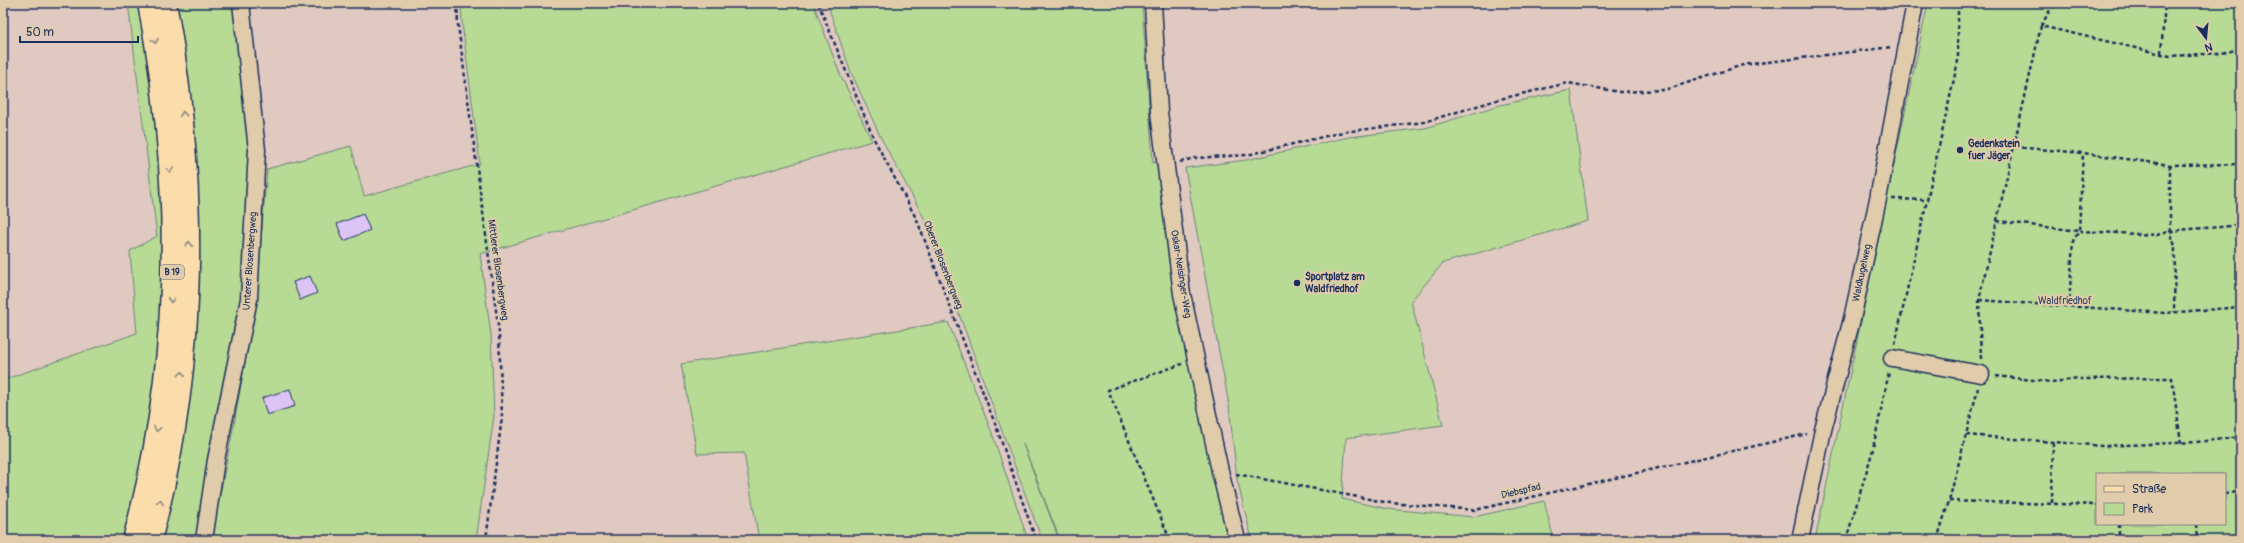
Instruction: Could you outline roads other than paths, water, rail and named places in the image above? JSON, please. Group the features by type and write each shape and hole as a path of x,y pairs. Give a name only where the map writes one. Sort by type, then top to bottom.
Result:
{"main road":[{"name":"B 19","path":"133,540 145,494 161,401 172,287 170,168 157,49 148,3"},
{"name":"B 19","path":"151,540 170,461 183,370 189,285 186,138 166,3"}],"street":[{"name":"Unterer Blosenbergweg","path":"204,540 216,460 249,299 257,150 240,3"},
{"name":"Oskar-Neisinger-Weg","path":"1153,3 1159,112 1182,294 1220,471 1237,540"},
{"name":"Waldkugelweg","path":"1800,540 1823,430 1852,319 1878,199 1915,3"},
{"path":"1892,358 1981,374"}],"place":[{"name":"Gedenkstein fuer Jäger","path":"1960,150"},
{"name":"Sportplatz am Waldfriedhof","path":"1297,283"}],"park label":[{"name":"Waldfriedhof","path":"2065,301"}]}
